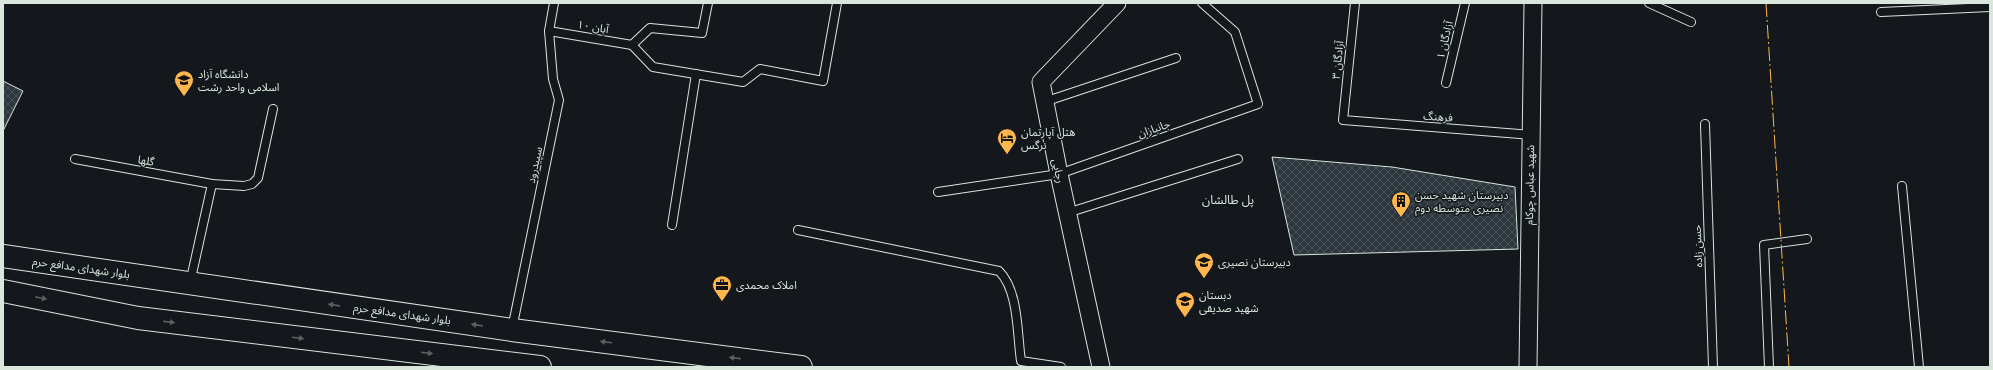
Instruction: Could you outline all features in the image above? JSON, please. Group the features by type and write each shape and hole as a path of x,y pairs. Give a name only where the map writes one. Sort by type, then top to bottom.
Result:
{"main road":[{"name":"بلوار شهدای مدافع حرم","path":"3,256 512,330 801,367"},
{"path":"3,291 138,318 540,367"}],"street":[{"name":"رجایی","path":"1101,367 1058,174 1041,82 1117,3"},
{"name":"شهید عباس چوکام","path":"1528,367 1533,3"}],"lane":[{"name":"سپیدرود","path":"512,330 560,100 553,79 549,31 554,3"},
{"path":"708,3 702,33 650,28 632,45 653,67 743,82 760,69 823,82 837,3"},
{"name":"جانبازان","path":"938,192 1058,174 1258,104 1235,32 1202,3"},
{"name":"آزادگان ۳","path":"1343,120 1355,3"},
{"name":"آزادگان ۱","path":"1446,83 1464,3"},
{"path":"1649,3 1690,22"},
{"path":"1881,12 1990,7"},
{"name":"آبان ۱۰","path":"549,31 632,45"},
{"path":"1044,102 1176,58"},
{"path":"672,225 696,74"},
{"name":"گلها","path":"75,159 212,184 244,186 252,184 258,178 273,109"},
{"name":"فرهنگ","path":"1343,120 1531,135"},
{"name":"حسن زاده","path":"1705,124 1713,367"},
{"path":"1067,213 1238,159"},
{"path":"190,284 212,184"},
{"path":"1902,186 1919,367"},
{"path":"798,230 999,271 1006,279 1012,292 1021,362 1061,367"},
{"path":"1769,367 1764,245 1807,239"}],"building":[{"path":"3,81 23,91 3,131"},
{"name":"دبیرستان شهید حسن نصیری متوسطه دوم","path":"1272,157 1392,167 1515,187 1518,249 1294,255"}],"power":[{"path":"1766,3 1789,367"}],"place":[{"name":"دانشگاه آزاد اسلامی واحد رشت","path":"184,97"},
{"name":"هتل آپارتمان نرگس","path":"1007,155"},
{"name":"دبیرستان شهید حسن نصیری متوسطه دوم","path":"1401,218"},
{"name":"دبیرستان نصیری","path":"1204,279"},
{"name":"املاک محمدی","path":"722,302"},
{"name":"دبستان شهید صدیقی","path":"1185,318"}],"district":[{"name":"پل طالشان","path":"1228,200"}]}
